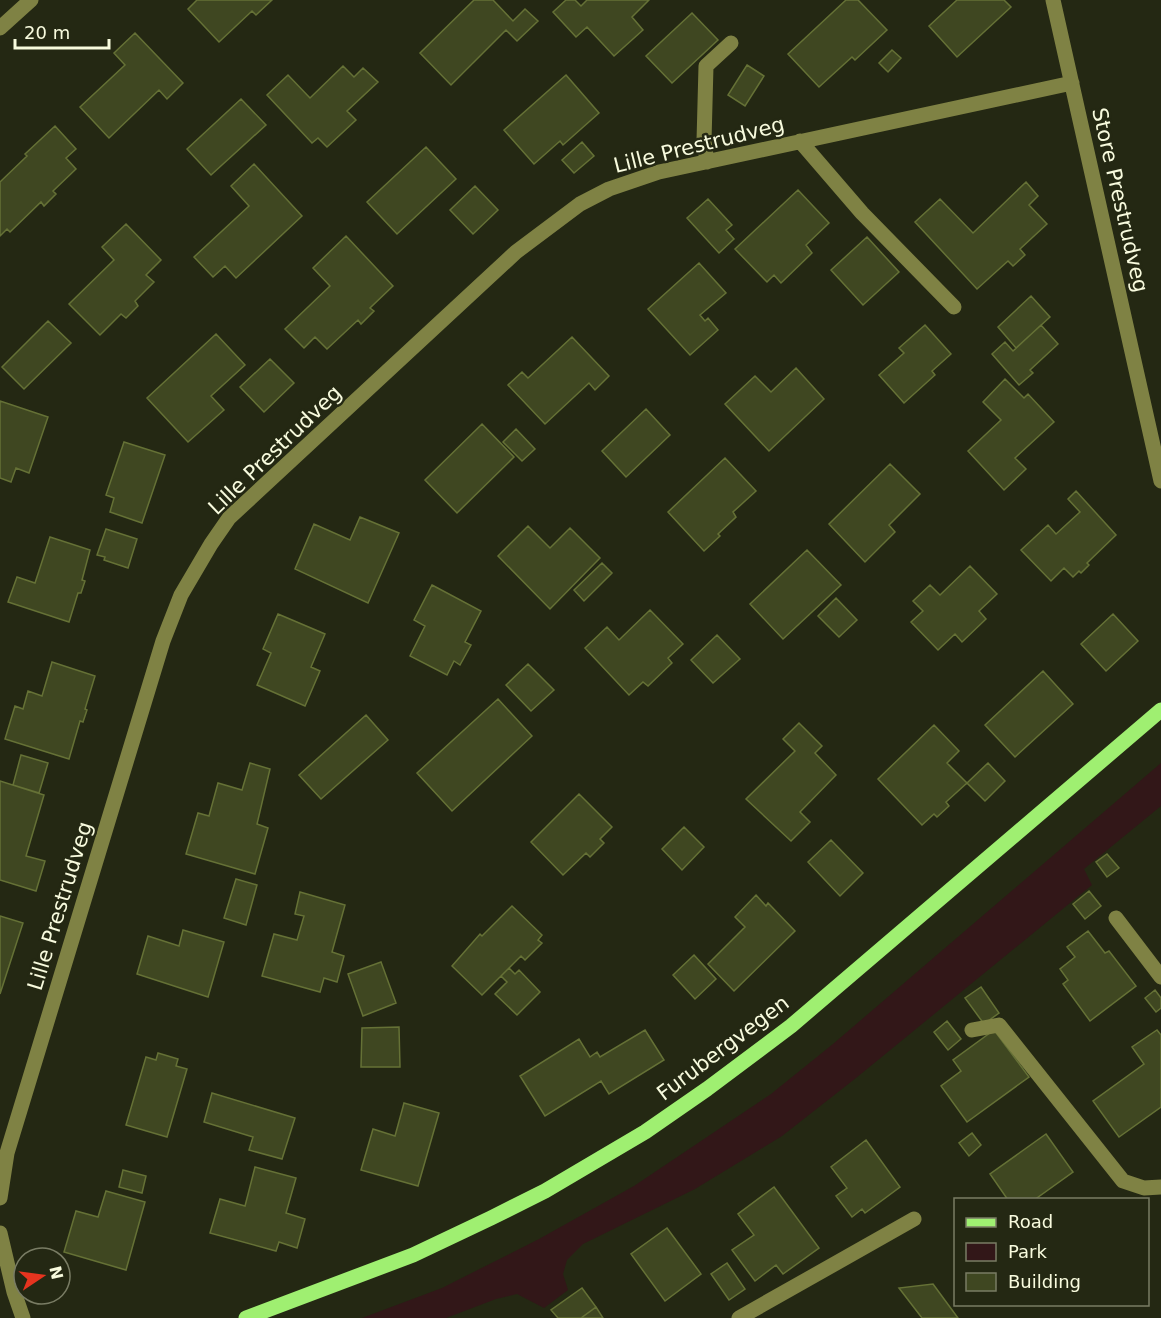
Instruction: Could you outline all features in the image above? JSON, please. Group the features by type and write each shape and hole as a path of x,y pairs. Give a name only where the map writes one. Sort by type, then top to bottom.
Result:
{"main road":[{"name":"Furubergvegen","path":"246,1318 413,1255 545,1191 645,1132 791,1026 1161,710"}],"street":[{"path":"0,28 31,0"},
{"name":"Store Prestrudveg","path":"1053,0 1161,481"},
{"path":"707,162 704,141 706,66 731,43"},
{"name":"Lille Prestrudveg","path":"0,1198 6,1153 163,642 181,595 229,518 516,252 580,204 609,189 659,172 1072,83"},
{"name":"Lille Prestrudveg","path":"800,141 862,213 954,307"},
{"path":"1116,918 1161,977"},
{"path":"972,1030 999,1025 1123,1181 1144,1188 1161,1187"},
{"path":"739,1318 914,1219"},
{"path":"0,1233 13,1290 23,1318"}],"green space":[{"path":"1161,763 1161,806 1084,869 1092,885 782,1136 695,1189 583,1244 567,1260 563,1274 568,1290 544,1308 517,1294 496,1299 446,1318 362,1318 442,1288 539,1239 634,1186 771,1094 833,1044"}],"building":[{"path":"197,0 272,0 256,15 252,11 219,42 188,9"},
{"path":"474,0 493,0 513,21 525,9 538,21 517,41 506,30 451,85 420,53"},
{"path":"566,0 575,0 581,6 587,0 649,0 632,17 643,30 614,56 587,27 576,37 553,12"},
{"path":"846,0 858,0 887,30 855,60 852,57 819,87 788,54"},
{"path":"957,0 1004,0 1011,7 957,57 929,26"},
{"path":"692,13 718,40 672,83 646,56"},
{"path":"135,33 183,83 167,99 159,90 109,138 80,107 125,65 114,53"},
{"path":"892,50 901,58 888,72 879,63"},
{"path":"747,65 764,76 745,106 728,95"},
{"path":"343,66 354,77 363,68 378,82 347,111 356,120 327,147 318,138 312,143 267,95 288,75 310,98"},
{"path":"566,75 599,113 563,145 560,141 534,164 504,130"},
{"path":"241,99 266,125 211,175 187,149"},
{"path":"55,126 76,149 66,158 76,169 53,191 56,194 44,206 41,202 10,232 7,229 0,236 0,182"},
{"path":"582,142 594,156 574,173 562,160"},
{"path":"426,147 456,179 397,234 367,202"},
{"path":"254,164 302,216 236,278 225,266 213,277 194,257 249,206 231,186"},
{"path":"1026,182 1038,196 1029,205 1047,224 1020,249 1025,255 1013,266 1008,261 977,289 915,222 940,199 973,233"},
{"path":"475,186 498,210 473,234 450,210"},
{"path":"798,190 829,223 806,245 812,253 781,283 774,275 767,282 735,249"},
{"path":"708,199 732,225 726,230 734,239 719,253 687,218"},
{"path":"126,224 161,260 146,275 154,282 135,301 138,306 126,318 121,314 100,335 69,304 114,260 102,247"},
{"path":"346,236 393,286 370,308 374,311 361,324 358,320 327,349 315,337 304,348 285,329 330,286 313,268"},
{"path":"867,237 899,272 863,305 831,270"},
{"path":"699,263 726,293 700,315 705,321 708,318 718,330 690,355 648,309"},
{"path":"1031,296 1050,317 1016,348 998,327"},
{"path":"48,321 71,343 24,389 2,367"},
{"path":"925,325 951,354 932,371 935,375 904,403 879,375 904,353 899,348"},
{"path":"1041,325 1058,344 1030,370 1033,373 1019,385 992,354 1005,342 1013,351"},
{"path":"216,334 245,365 211,396 224,410 188,442 147,398"},
{"path":"572,337 609,376 595,390 589,383 545,424 508,385 522,372 528,378"},
{"path":"270,359 294,383 264,412 240,387"},
{"path":"796,368 824,399 769,451 725,404 755,376 771,392"},
{"path":"1005,379 1024,398 1028,394 1054,422 1015,458 1026,469 1004,490 968,451 1001,420 983,402"},
{"path":"0,401 48,417 29,473 16,468 11,482 0,478"},
{"path":"646,409 670,435 626,477 602,451"},
{"path":"482,424 514,457 457,513 425,480"},
{"path":"516,429 535,449 522,461 503,442"},
{"path":"124,442 165,455 142,523 110,512 114,498 106,495"},
{"path":"725,458 756,491 733,512 736,517 704,551 668,512"},
{"path":"890,464 920,494 889,525 895,532 865,562 829,524"},
{"path":"1076,491 1116,535 1087,563 1089,565 1081,573 1079,571 1073,577 1064,568 1051,581 1021,550 1048,525 1056,534 1080,512 1068,499"},
{"path":"360,517 399,533 368,603 295,569 314,524 350,540"},
{"path":"528,526 550,548 570,528 600,558 550,609 498,556"},
{"path":"106,529 137,539 128,568 104,560 105,557 97,555"},
{"path":"50,537 90,550 82,580 85,581 81,593 78,593 69,622 8,602 17,577 35,583"},
{"path":"807,550 841,585 783,639 750,604"},
{"path":"602,563 612,573 584,601 574,590"},
{"path":"970,566 997,594 979,611 986,619 962,642 955,634 938,650 911,622 923,611 913,601 930,585 940,595"},
{"path":"432,585 481,611 465,642 471,645 460,665 454,661 447,675 410,656 425,626 414,620"},
{"path":"836,598 857,620 839,637 818,616"},
{"path":"650,610 683,644 668,658 672,663 648,686 643,682 629,695 585,648 607,627 619,640"},
{"path":"278,614 325,634 311,667 320,671 305,706 257,685 271,653 263,649"},
{"path":"1113,614 1138,641 1106,671 1081,644"},
{"path":"717,635 740,659 713,683 691,660"},
{"path":"52,662 95,676 85,709 87,710 83,722 80,721 69,759 5,739 15,706 23,709 28,691 42,696"},
{"path":"528,664 554,690 531,711 506,685"},
{"path":"1043,671 1073,704 1015,757 985,725"},
{"path":"498,699 532,736 452,811 417,773"},
{"path":"366,715 388,740 321,799 299,775"},
{"path":"799,723 822,746 815,753 836,775 800,812 810,822 791,841 746,799 795,751 783,739"},
{"path":"934,725 959,751 947,763 967,783 946,802 949,806 937,817 934,814 922,825 878,779"},
{"path":"21,755 48,763 39,793 13,785"},
{"path":"250,763 270,769 257,824 268,828 255,874 186,854 198,813 209,816 218,783 242,790"},
{"path":"988,763 1005,781 985,801 967,783"},
{"path":"0,781 44,795 26,856 45,861 36,891 0,880"},
{"path":"579,794 612,827 600,839 604,843 590,857 586,853 563,875 531,842"},
{"path":"684,827 704,847 682,870 662,849"},
{"path":"831,840 863,873 840,896 808,862"},
{"path":"1107,854 1119,868 1107,877 1096,862"},
{"path":"236,879 257,885 246,925 224,918"},
{"path":"1089,891 1101,906 1085,919 1073,904"},
{"path":"300,892 345,905 332,952 344,956 337,982 324,978 320,992 262,976 274,934 297,940 304,916 295,914"},
{"path":"756,895 766,906 768,903 795,931 734,991 708,964 745,927 735,917"},
{"path":"512,906 542,935 538,940 542,943 525,960 521,956 482,995 452,966 480,934 482,936"},
{"path":"0,916 23,923 0,994"},
{"path":"183,930 224,942 208,997 137,974 148,936 179,946"},
{"path":"1088,931 1105,953 1109,951 1136,986 1090,1021 1063,984 1068,980 1060,969 1075,957 1067,947"},
{"path":"694,955 716,979 695,999 673,975"},
{"path":"381,962 396,1003 363,1016 348,974"},
{"path":"509,968 515,974 519,970 540,992 517,1015 495,994 507,982 501,976"},
{"path":"981,987 999,1013 984,1024 965,998"},
{"path":"1155,990 1161,998 1161,1008 1156,1012 1145,998"},
{"path":"947,1021 961,1039 948,1050 934,1032"},
{"path":"399,1027 400,1067 361,1067 362,1028"},
{"path":"645,1030 664,1060 609,1094 601,1081 545,1116 520,1076 579,1039 590,1057 597,1052 600,1057"},
{"path":"994,1030 1029,1077 967,1122 941,1086 961,1071 953,1060"},
{"path":"1157,1030 1161,1035 1161,1107 1119,1137 1093,1101 1144,1064 1132,1047"},
{"path":"158,1053 178,1059 176,1066 187,1069 167,1137 126,1125 146,1057 156,1060"},
{"path":"212,1093 295,1118 282,1159 249,1150 253,1137 204,1122"},
{"path":"404,1103 439,1113 418,1186 361,1170 373,1129 395,1136"},
{"path":"972,1133 981,1145 969,1156 959,1143"},
{"path":"1046,1134 1073,1172 1037,1198 1007,1198 990,1174"},
{"path":"866,1140 900,1187 865,1213 862,1209 852,1217 836,1196 847,1188 831,1167"},
{"path":"255,1167 296,1178 286,1213 305,1219 297,1248 279,1242 276,1251 210,1233 220,1199 245,1206"},
{"path":"123,1170 146,1176 142,1193 119,1187"},
{"path":"774,1187 819,1248 783,1274 776,1265 755,1281 732,1250 754,1235 738,1214"},
{"path":"106,1191 145,1202 126,1270 72,1254 72,1246 66,1246 76,1211 98,1217"},
{"path":"667,1228 701,1274 665,1301 631,1254"},
{"path":"727,1263 745,1289 729,1300 711,1274"},
{"path":"933,1284 958,1318 922,1318 899,1288"},
{"path":"582,1288 596,1307 581,1318 558,1318 551,1310"},
{"path":"596,1307 603,1318 581,1318"}]}
